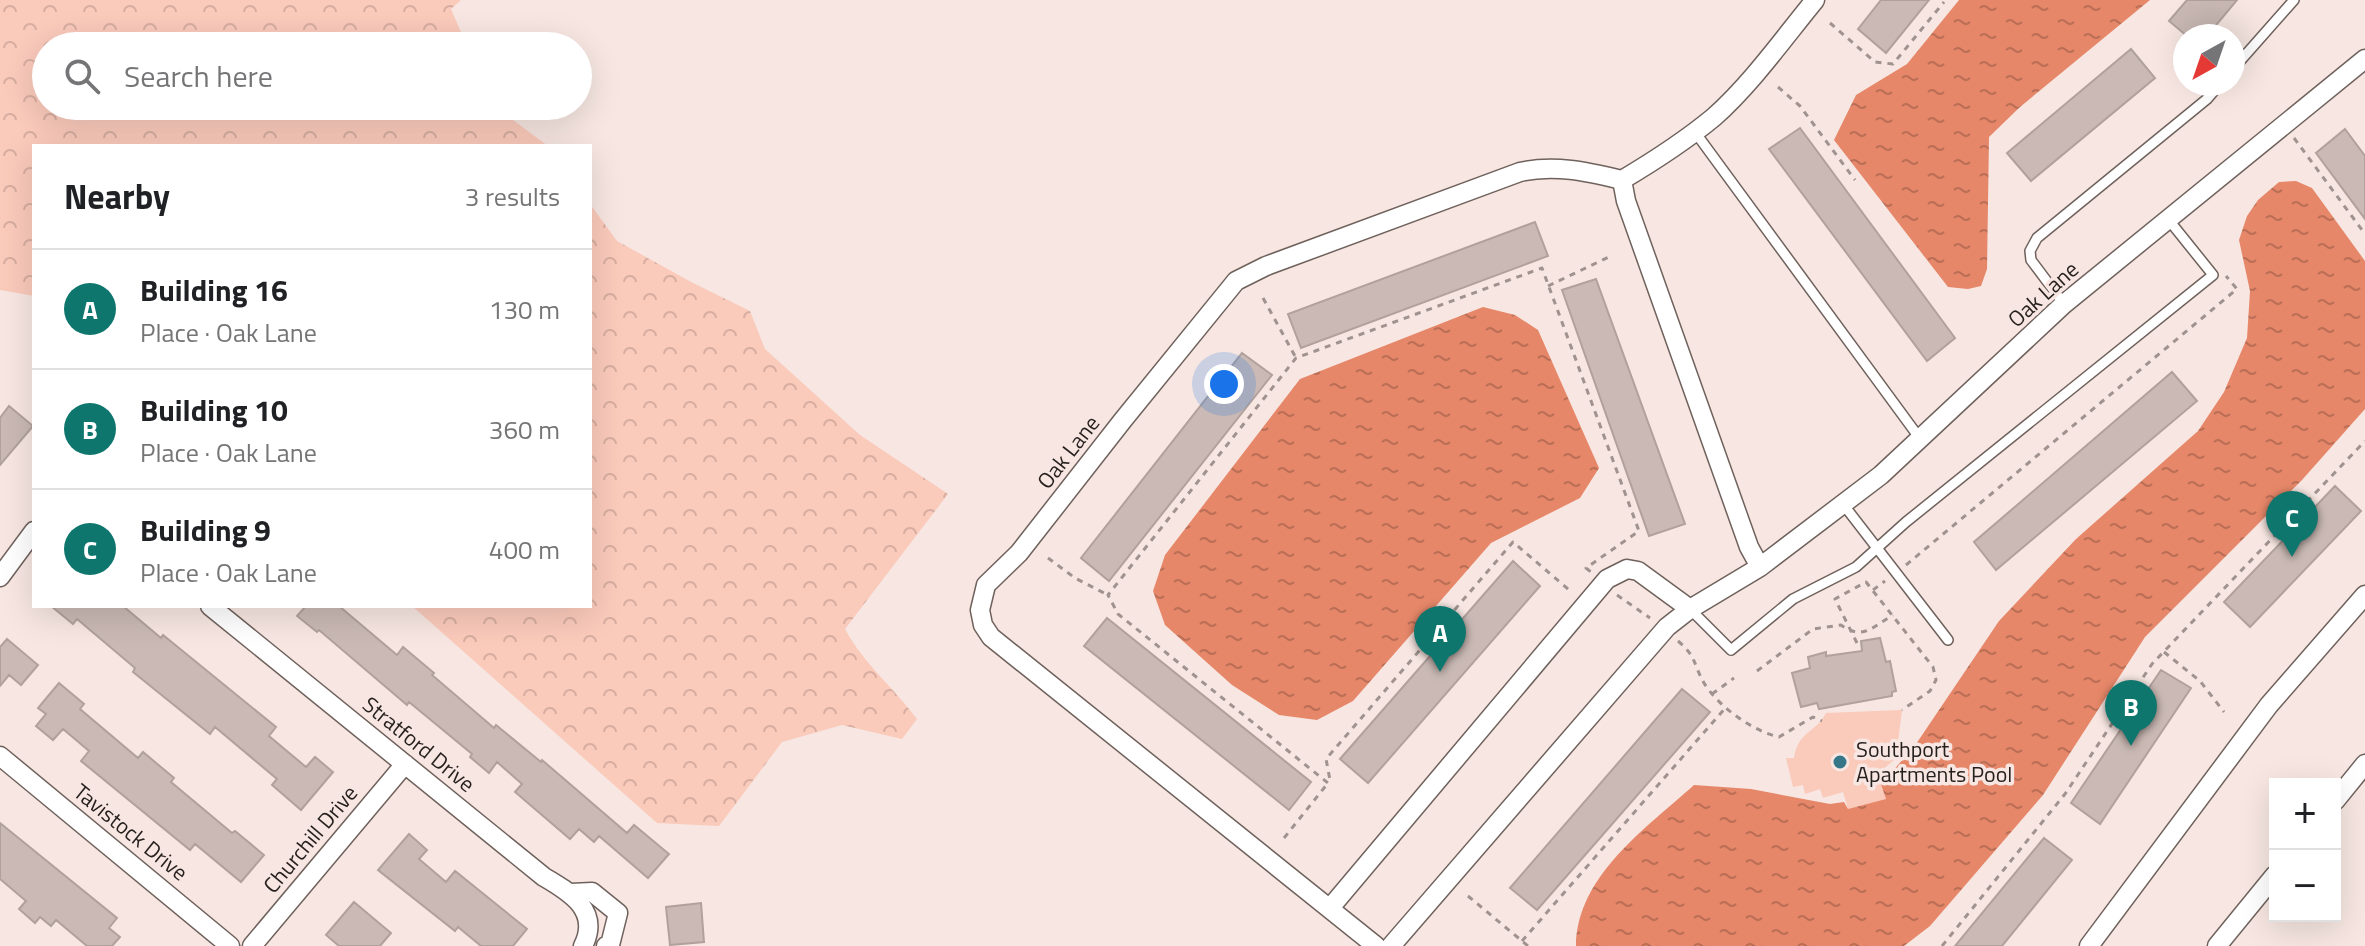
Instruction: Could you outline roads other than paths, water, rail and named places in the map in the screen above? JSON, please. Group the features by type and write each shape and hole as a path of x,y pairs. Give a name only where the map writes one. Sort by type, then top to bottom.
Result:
{"street":[{"path":"1760,567 1749,547 1627,204 1622,180 1695,132 1715,115 1745,85 1815,0"},
{"name":"Oak Lane","path":"1391,946 1667,627 1690,609 1760,567 1843,504 1921,440 2064,304 2364,62"},
{"name":"Oak Lane","path":"1376,946 991,637 983,625 980,610 986,585 1019,553 1236,281 1249,273 1534,168 1572,169 1622,180"},
{"path":"0,577 32,534"},
{"path":"1330,908 1607,579 1627,569 1638,571 1690,609"},
{"path":"2089,946 2269,705 2365,595"},
{"name":"Stratford Drive","path":"212,608 544,877 571,893 586,912 588,924 583,946"},
{"name":"Tavistock Drive","path":"0,756 230,946"},
{"name":"Churchill Drive","path":"252,946 405,764"},
{"path":"2341,794 2365,764"},
{"path":"2217,946 2269,882"},
{"path":"571,893 592,892 618,913 610,945 606,946"}],"lane":[{"path":"2245,55 2294,0"},
{"path":"2064,304 2031,260 2030,251 2037,238 2210,96"},
{"path":"1695,132 1921,440"},
{"path":"1690,609 1731,650 1793,599 1856,567 2213,275 2168,219"},
{"path":"1843,504 1948,640"}],"water":[{"path":"1959,0 2150,0 2020,107 1989,137 1987,269 1981,286 1968,289 1948,287 1834,140 1856,95 1907,64"},
{"path":"2296,181 2312,188 2365,261 2365,409 2302,480 2145,637 2043,795 1930,926 1904,946 1576,946 1579,921 1601,876 1635,837 1694,785 1751,789 1830,804 1844,802 1848,809 1886,799 1881,784 1914,747 1999,621 2076,539 2198,431 2224,392 2247,338 2250,291 2239,240 2247,216 2258,200 2279,182"},
{"path":"1483,307 1515,315 1538,330 1599,468 1580,498 1491,543 1353,701 1317,720 1279,715 1232,685 1165,625 1153,591 1165,555 1300,379"}],"place":[{"name":"Building 9","path":"2292,557"},
{"name":"Building 16","path":"1440,672"},
{"name":"Building 10","path":"2131,746"},
{"name":"Southport Apartments Pool","path":"1840,762"}]}
